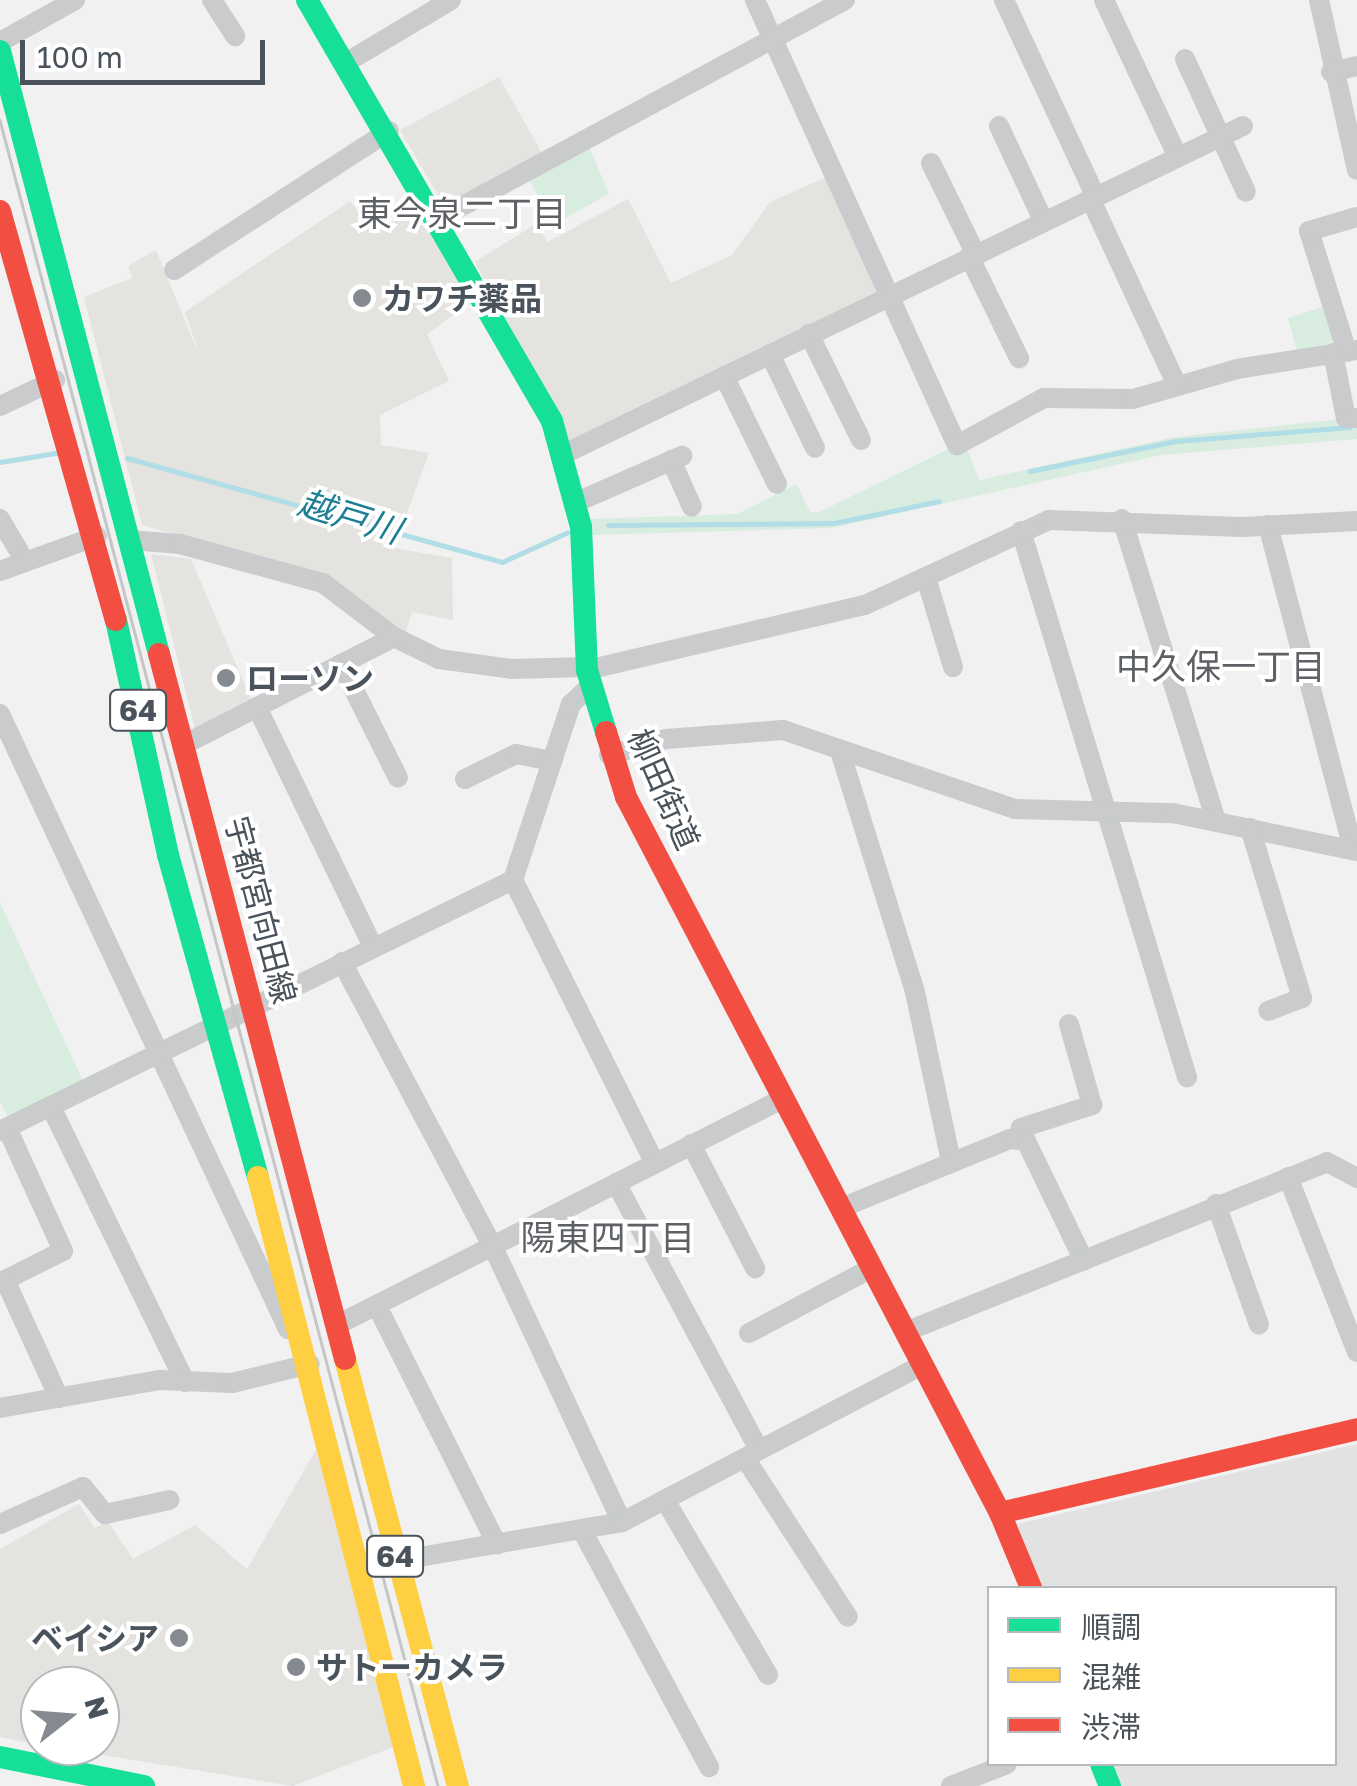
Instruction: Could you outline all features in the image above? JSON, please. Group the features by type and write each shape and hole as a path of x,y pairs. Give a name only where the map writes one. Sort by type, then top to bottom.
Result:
{"main road":[{"name":"柳田街道","path":"309,0 536,386 564,454 576,502 588,674 609,755 1000,1513 1030,1586"},
{"name":"宇都宮向田線","path":"0,52 458,1786"},
{"name":"64","path":"0,211 56,380 214,1025 310,1364 414,1786"},
{"path":"1000,1513 1357,1430"},
{"path":"0,1758 144,1786"}],"street":[{"path":"0,42 75,0"},
{"path":"212,0 234,36"},
{"path":"347,62 451,0"},
{"path":"755,0 775,37 885,298 957,445 1044,398 1132,398 1176,383 1346,352"},
{"path":"440,218 845,0"},
{"path":"1004,0 1176,383"},
{"path":"1104,0 1177,155"},
{"path":"1319,0 1331,72 1357,170"},
{"path":"1185,59 1246,192"},
{"path":"1331,72 1357,66"},
{"path":"999,126 1043,220"},
{"path":"564,454 1243,126"},
{"path":"174,270 389,131"},
{"path":"931,163 1020,358"},
{"path":"1357,216 1309,231 1346,352 1346,418 1357,418"},
{"path":"810,334 861,440"},
{"path":"770,354 815,448"},
{"path":"724,376 777,484"},
{"path":"0,406 56,380"},
{"path":"576,502 676,458 692,507"},
{"path":"130,540 180,544 324,584 394,637 439,658 512,669 588,674 865,605 927,581 1021,532 1074,517 1268,525 1357,520"},
{"path":"0,520 23,558"},
{"path":"1122,520 1216,822"},
{"path":"609,755 666,740 783,730 1015,809 1216,822 1355,851 1268,525"},
{"path":"1021,532 1187,1077"},
{"path":"0,572 23,558 97,536"},
{"path":"927,581 953,667"},
{"path":"183,744 394,637"},
{"path":"342,664 398,778"},
{"path":"588,674 572,704 512,880 655,1163"},
{"path":"257,707 372,947"},
{"path":"0,714 288,1329 299,1326"},
{"path":"840,751 915,992 951,1162"},
{"path":"465,780 516,754 552,761"},
{"path":"1250,828 1302,998 1268,1010"},
{"path":"59,1398 5,1280 64,1251 4,1130 512,880"},
{"path":"342,962 493,1247 622,1522"},
{"path":"1070,1024 1092,1104 1021,1128 1084,1261"},
{"path":"337,1325 784,1098"},
{"path":"51,1107 185,1382"},
{"path":"841,1208 951,1162 1026,1141"},
{"path":"692,1144 755,1268"},
{"path":"906,1332 1328,1162 1357,1178"},
{"path":"1288,1176 1357,1352"},
{"path":"616,1184 752,1454 848,1618"},
{"path":"1216,1204 1259,1325"},
{"path":"749,1334 872,1268"},
{"path":"378,1306 497,1545"},
{"path":"0,1408 185,1382 232,1384 310,1364"},
{"path":"396,1560 583,1532 622,1522 922,1364"},
{"path":"0,1524 83,1487 104,1514 169,1500"},
{"path":"665,1500 768,1675"},
{"path":"583,1532 710,1767"},
{"path":"951,1786 1002,1766"}],"shaded area":[{"path":"499,77 542,153 445,207 400,130"},
{"path":"829,176 878,295 571,448 475,262 537,223 547,242 628,199 671,283 732,255 770,202"},
{"path":"350,201 374,234 421,202 474,300 427,334 449,381 380,415 381,445 429,453 394,548 452,558 453,620 412,612 404,637 351,592 311,574 142,525 84,297 132,278 128,266 156,250 202,362 185,312"},
{"path":"151,554 191,559 253,704 196,733"},
{"path":"1357,1444 1357,1786 1121,1786 1113,1766 1337,1766 1337,1586 1042,1586 1017,1524"},
{"path":"316,1450 396,1746 293,1786 120,1758 120,1666 20,1666 20,1741 0,1737 0,1549 79,1504 95,1528 108,1521 133,1559 195,1525 247,1569"}],"green space":[{"path":"589,146 609,194 553,225 529,179"},
{"path":"1326,306 1337,341 1297,352 1288,318"},
{"path":"1341,419 1357,423 1357,439 1161,455 832,528 592,535 590,519 737,514 797,484 810,512 819,512 953,447 967,448 979,480 1175,437"},
{"path":"0,903 84,1083 9,1120 0,1101"}],"waterway":[{"name":"越戸川","path":"1030,471 1176,441 1349,427"},
{"name":"越戸川","path":"0,462 61,452"},
{"name":"越戸川","path":"127,458 502,562 568,532"},
{"path":"608,525 834,523 939,501"}],"tram line":[{"path":"0,120 438,1786"}],"traffic: fast":[{"path":"307,0 552,421 581,527 587,670 606,732"},
{"path":"0,51 159,654"},
{"path":"116,620 168,855 258,1177"},
{"path":"0,1757 144,1786"},
{"path":"1102,1766 1110,1786"}],"traffic: slow":[{"path":"258,1177 414,1786"},
{"path":"345,1359 458,1786"}],"traffic: jam":[{"path":"0,211 116,620"},
{"path":"159,654 345,1359"},
{"path":"606,732 626,797 1000,1513 1030,1586"},
{"path":"1000,1513 1357,1429"}],"place":[{"name":"カワチ薬品","path":"362,298"},
{"name":"ローソン","path":"226,678"},
{"name":"ベイシア","path":"179,1638"},
{"name":"サトーカメラ","path":"296,1667"}],"district":[{"name":"東今泉二丁目","path":"462,213"},
{"name":"中久保一丁目","path":"1221,666"},
{"name":"陽東四丁目","path":"608,1237"}]}
